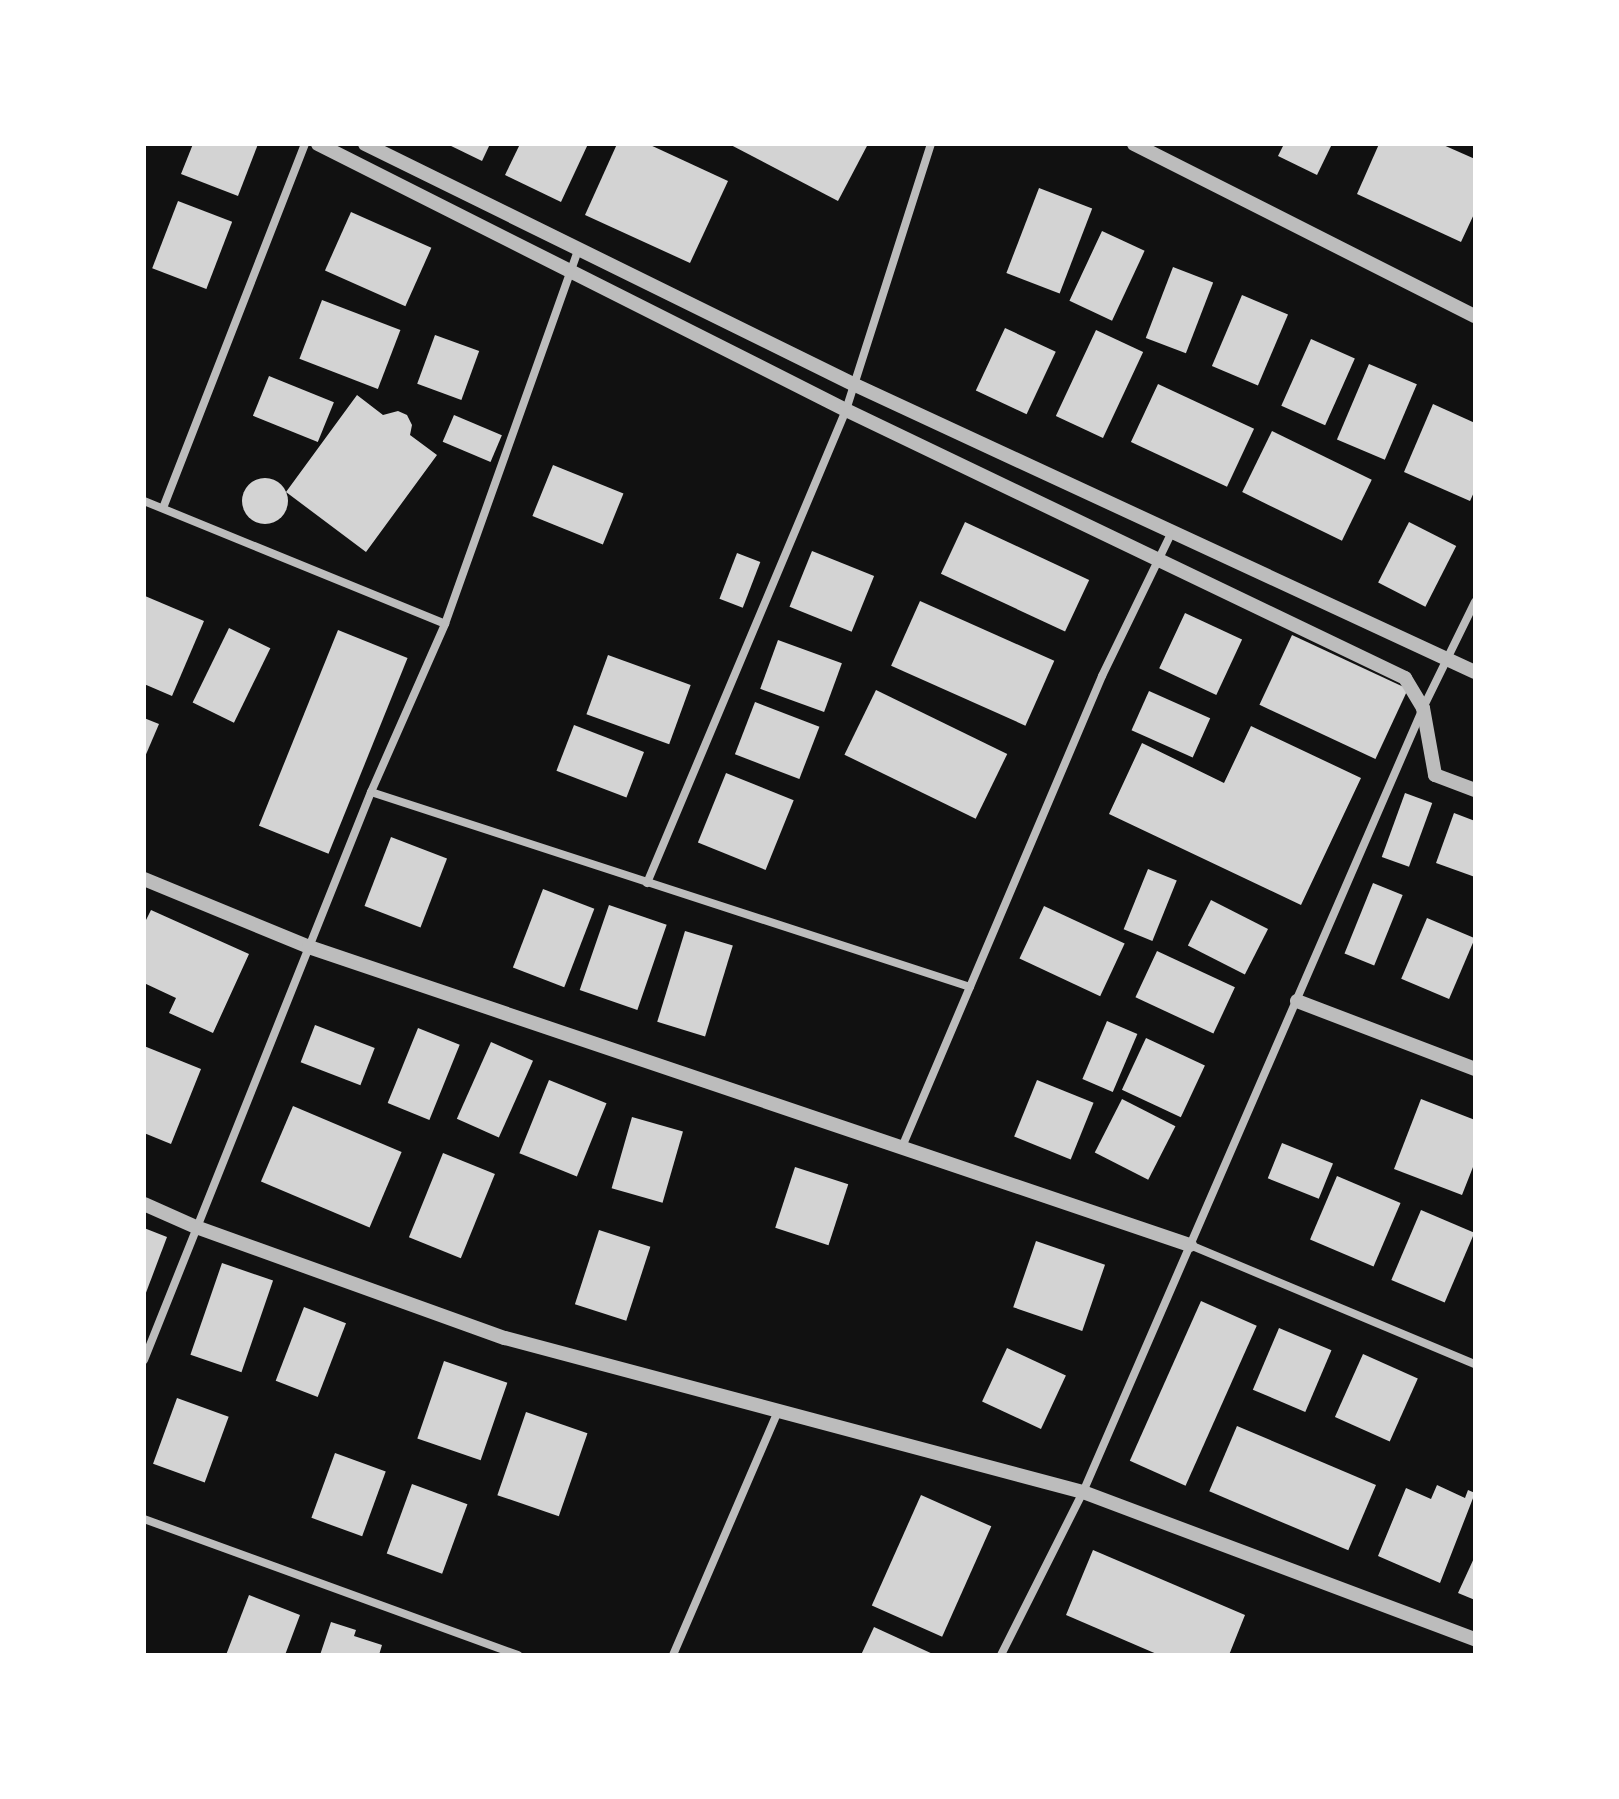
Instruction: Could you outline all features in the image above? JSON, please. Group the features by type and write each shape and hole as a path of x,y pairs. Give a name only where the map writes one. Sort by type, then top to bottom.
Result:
{"street":[{"path":"163,508 305,144"},
{"path":"318,144 846,410 1405,678 1423,708 1435,775 1475,790"},
{"path":"365,144 853,384 1171,534 1475,672"},
{"path":"647,883 846,410 931,144"},
{"path":"1134,144 1475,316"},
{"path":"144,1360 371,792 445,624 578,251"},
{"path":"144,501 445,624"},
{"path":"902,1147 1102,676 1171,534"},
{"path":"1001,1655 1083,1492 1423,708 1475,602"},
{"path":"371,792 970,987"},
{"path":"144,879 309,947 1190,1245 1475,1364"},
{"path":"1297,1001 1475,1069"},
{"path":"144,1204 196,1227 505,1338 1083,1492 1475,1639"},
{"path":"673,1655 778,1411"},
{"path":"144,1519 518,1655"}],"building":[{"path":"193,144 258,144 238,196 181,174"},
{"path":"447,144 490,144 482,161"},
{"path":"520,144 588,144 561,202 505,175"},
{"path":"617,144 648,144 728,181 690,263 585,215"},
{"path":"729,144 868,144 838,201"},
{"path":"1284,144 1332,144 1317,175 1278,156"},
{"path":"1379,144 1441,144 1475,159 1475,212 1461,242 1357,194"},
{"path":"1039,188 1092,208 1060,293 1006,273"},
{"path":"178,201 232,222 206,289 152,268"},
{"path":"351,212 431,248 405,306 325,270"},
{"path":"1102,231 1145,251 1112,321 1069,301"},
{"path":"1173,267 1213,282 1186,353 1146,338"},
{"path":"1242,295 1288,315 1258,385 1212,366"},
{"path":"322,300 400,330 378,389 299,359"},
{"path":"1005,328 1056,352 1027,414 976,391"},
{"path":"1096,330 1143,352 1103,438 1056,416"},
{"path":"435,335 479,351 461,400 417,384"},
{"path":"1311,339 1355,359 1325,425 1281,406"},
{"path":"1369,364 1417,384 1385,460 1337,439"},
{"path":"269,376 334,402 318,442 253,416"},
{"path":"1158,384 1254,429 1227,487 1131,442"},
{"path":"357,395 383,415 398,411 407,415 412,425 410,435 437,455 366,552 286,492"},
{"path":"1433,404 1475,423 1475,490 1470,501 1404,472"},
{"path":"454,415 502,435 491,462 443,442"},
{"path":"1272,431 1372,480 1342,541 1242,492"},
{"path":"553,465 623,493 603,544 532,516"},
{"path":"265,478 281,485 288,501 281,517 265,524 249,517 242,501 249,485"},
{"path":"965,522 1089,580 1065,632 941,574"},
{"path":"1409,522 1456,546 1425,607 1378,583"},
{"path":"812,551 874,576 852,632 790,607"},
{"path":"737,553 760,562 743,608 719,599"},
{"path":"145,596 204,621 172,696 144,684"},
{"path":"920,601 1054,661 1025,726 891,666"},
{"path":"1185,613 1242,640 1216,695 1159,668"},
{"path":"229,628 270,648 234,723 193,703"},
{"path":"338,630 408,658 328,854 259,826"},
{"path":"1292,635 1408,689 1375,759 1259,705"},
{"path":"778,640 842,663 824,712 760,689"},
{"path":"608,655 691,685 669,744 586,714"},
{"path":"876,690 1007,754 976,819 844,755"},
{"path":"1149,691 1210,718 1193,758 1132,730"},
{"path":"755,702 819,727 799,779 735,754"},
{"path":"144,718 159,724 144,759"},
{"path":"574,725 644,752 626,798 556,771"},
{"path":"1251,726 1361,778 1301,905 1109,814 1142,743 1224,783"},
{"path":"726,773 794,800 766,870 698,843"},
{"path":"1405,793 1432,803 1409,867 1382,857"},
{"path":"1454,813 1475,821 1475,877 1436,863"},
{"path":"391,837 447,859 420,928 364,906"},
{"path":"1148,869 1177,881 1152,941 1124,929"},
{"path":"1373,883 1403,895 1374,965 1345,953"},
{"path":"543,889 594,909 564,987 513,967"},
{"path":"1211,900 1268,929 1245,974 1188,945"},
{"path":"609,905 667,925 637,1010 580,990"},
{"path":"1044,906 1125,944 1100,996 1019,959"},
{"path":"151,910 249,954 213,1033 169,1013 176,998 144,983 144,924"},
{"path":"1427,918 1475,938 1449,999 1401,979"},
{"path":"685,931 733,946 705,1036 657,1022"},
{"path":"1157,951 1235,987 1213,1034 1135,997"},
{"path":"1107,1021 1137,1034 1113,1092 1082,1079"},
{"path":"315,1025 375,1048 360,1085 301,1062"},
{"path":"418,1028 460,1045 429,1120 388,1103"},
{"path":"1146,1038 1205,1065 1181,1117 1122,1090"},
{"path":"491,1042 533,1061 499,1137 457,1119"},
{"path":"144,1046 201,1069 171,1144 144,1133"},
{"path":"549,1080 606,1103 577,1176 519,1153"},
{"path":"1037,1080 1094,1103 1071,1159 1014,1137"},
{"path":"1122,1099 1175,1126 1148,1180 1095,1152"},
{"path":"1421,1099 1475,1120 1475,1162 1462,1195 1394,1169"},
{"path":"293,1106 402,1152 370,1228 261,1181"},
{"path":"632,1117 683,1132 663,1203 612,1188"},
{"path":"1282,1143 1333,1164 1319,1199 1268,1178"},
{"path":"443,1153 495,1174 461,1258 409,1237"},
{"path":"795,1167 848,1184 828,1245 775,1228"},
{"path":"1337,1176 1401,1203 1374,1266 1310,1240"},
{"path":"1421,1210 1474,1233 1445,1303 1391,1280"},
{"path":"144,1228 167,1237 144,1298"},
{"path":"599,1230 650,1247 626,1321 575,1304"},
{"path":"1036,1241 1105,1265 1082,1331 1013,1307"},
{"path":"222,1263 273,1281 241,1372 190,1355"},
{"path":"1201,1301 1257,1326 1186,1486 1130,1461"},
{"path":"304,1307 346,1323 318,1397 276,1381"},
{"path":"1279,1328 1331,1350 1305,1412 1253,1390"},
{"path":"1007,1348 1066,1375 1041,1429 982,1401"},
{"path":"1363,1354 1418,1378 1390,1441 1335,1417"},
{"path":"444,1361 507,1383 481,1460 417,1439"},
{"path":"177,1398 229,1417 205,1483 153,1464"},
{"path":"526,1412 587,1433 559,1516 497,1495"},
{"path":"1237,1426 1376,1485 1348,1550 1209,1491"},
{"path":"335,1453 386,1471 362,1536 311,1518"},
{"path":"412,1484 467,1504 442,1574 387,1554"},
{"path":"1437,1485 1465,1498 1468,1490 1475,1493 1440,1583 1378,1556 1406,1488 1431,1499"},
{"path":"921,1495 991,1526 942,1637 872,1606"},
{"path":"1093,1550 1245,1615 1229,1655 1159,1655 1066,1615"},
{"path":"1475,1556 1475,1600 1458,1593"},
{"path":"249,1595 300,1615 285,1655 226,1655"},
{"path":"331,1622 356,1630 354,1636 382,1645 379,1655 320,1655"},
{"path":"874,1627 935,1655 861,1655"}]}
